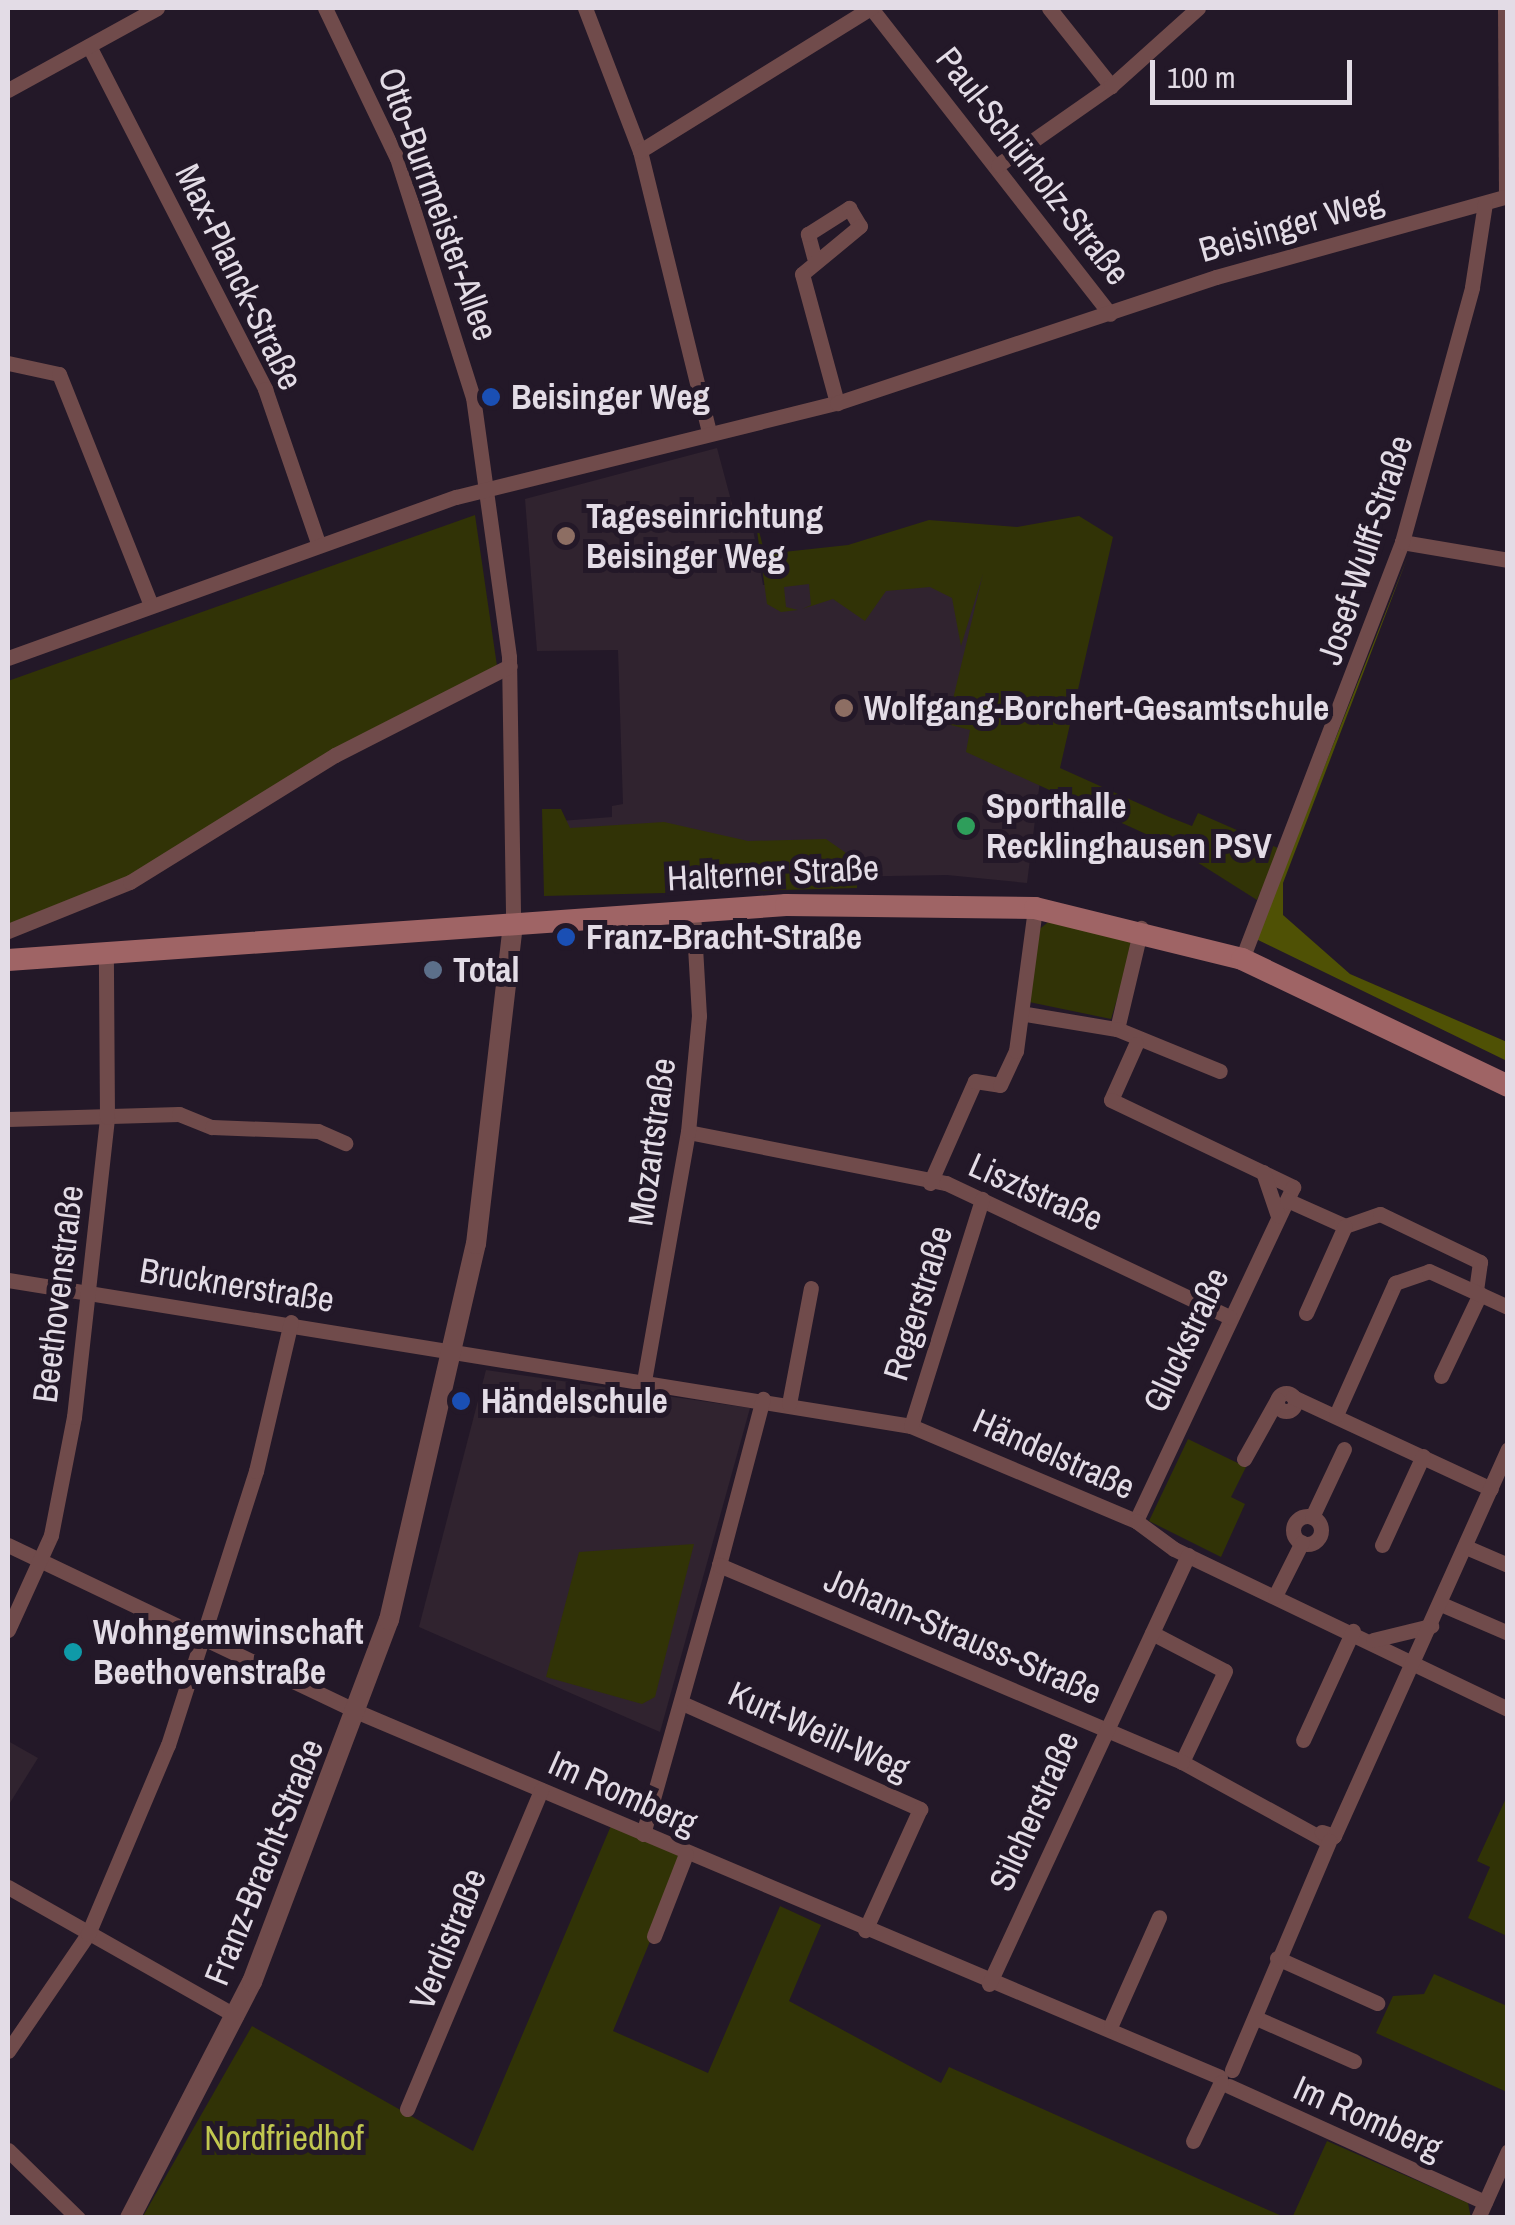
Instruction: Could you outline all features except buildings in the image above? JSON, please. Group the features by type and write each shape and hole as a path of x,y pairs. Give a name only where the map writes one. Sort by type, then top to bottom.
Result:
{"main road":[{"name":"Halterner Straße","path":"8,960 692,911 910,901 1034,908 1141,928 1242,959 1508,1086"}],"street":[{"path":"8,90 157,8"},
{"name":"Otto-Burrmeister-Allee","path":"325,8 426,238 457,330 488,489 510,666 513,923"},
{"path":"585,8 640,151 709,431"},
{"path":"640,151 871,8"},
{"name":"Paul-Schürholz-Straße","path":"871,8 1110,314"},
{"path":"1050,8 1112,86"},
{"path":"998,166 1112,86 1198,8"},
{"path":"1505,8 1507,196"},
{"name":"Max-Planck-Straße","path":"89,46 257,373 318,543"},
{"name":"Beisinger Weg","path":"8,658 318,543 488,489 709,431 837,403 1110,314 1507,196"},
{"name":"Josef-Wulff-Straße","path":"1242,959 1402,542 1472,287 1485,203"},
{"path":"814,257 802,274 837,403"},
{"path":"8,363 59,374 150,605"},
{"path":"1402,542 1508,560"},
{"path":"8,931 130,882 352,746 510,666"},
{"path":"930,1183 976,1082 1000,1085 1026,1014 1034,908"},
{"name":"Mozartstraße","path":"644,1381 688,1132 699,1016 692,911"},
{"name":"Franz-Bracht-Straße","path":"130,2218 236,2016 358,1712 457,1350 492,1145 513,923"},
{"path":"1117,1030 1141,928"},
{"name":"Beethovenstraße","path":"8,1630 43,1561 92,1294 107,1117 106,954"},
{"path":"1026,1014 1117,1030 1136,1044 1220,1070"},
{"path":"1136,1044 1111,1100 1263,1172 1345,1226"},
{"path":"8,1119 179,1114 212,1127 318,1131 345,1143"},
{"name":"Lisztstraße","path":"688,1132 930,1183 982,1198 1230,1317"},
{"path":"1263,1172 1278,1216"},
{"name":"Gluckstraße","path":"1136,1521 1290,1193"},
{"name":"Regerstraße","path":"911,1426 982,1198"},
{"path":"1306,1313 1345,1226 1380,1214 1484,1267 1478,1293 1441,1376"},
{"path":"1430,1271 1441,1244"},
{"path":"1336,1414 1395,1282 1430,1271 1508,1308"},
{"name":"Brucknerstraße","path":"8,1280 457,1350"},
{"path":"788,1404 811,1288"},
{"path":"8,2051 88,1934 206,1638 291,1322"},
{"name":"Händelstraße","path":"457,1350 911,1426 1136,1521 1188,1556 1373,1640 1508,1709"},
{"path":"643,1834 763,1399"},
{"path":"1244,1459 1285,1399 1336,1414 1491,1488"},
{"path":"1276,1596 1302,1542 1294,1524 1312,1517 1344,1449"},
{"path":"1193,2141 1256,2018 1328,1836 1416,1661 1508,1449"},
{"path":"1382,1545 1423,1456"},
{"name":"Im Romberg","path":"8,1545 358,1712 989,1984 1111,2025 1481,2210"},
{"path":"1466,1547 1508,1565"},
{"name":"Silcherstraße","path":"989,1984 1188,1556"},
{"name":"Johann-Strauss-Straße","path":"719,1565 1182,1762 1328,1836"},
{"path":"1441,1604 1508,1633"},
{"path":"1373,1640 1432,1626"},
{"path":"1303,1740 1354,1631"},
{"path":"1152,1634 1241,1678"},
{"path":"1182,1762 1225,1671"},
{"name":"Kurt-Weill-Weg","path":"682,1702 920,1809 864,1930"},
{"name":"Verdistraße","path":"407,2110 540,1790"},
{"path":"654,1936 686,1854"},
{"path":"8,1887 236,2016"},
{"path":"1111,2025 1159,1916"},
{"path":"1277,1958 1378,2003"},
{"path":"1256,2018 1354,2061"},
{"path":"8,2150 78,2218"},
{"path":"1481,2210 1508,2151"}],"shaded area":[{"name":"Wolfgang-Borchert-Gesamtschule","path":"717,448 736,519 751,518 763,585 984,564 1053,766 1040,781 1027,883 947,875 550,882 547,822 612,817 612,806 623,804 618,650 537,651 525,499"},
{"path":"1408,556 1283,883 1283,915 1350,974 1507,1042 1507,1061 1256,939"},
{"path":"486,1370 750,1408 660,1732 419,1627"},
{"path":"8,1741 38,1758 8,1806"}],"green space":[{"path":"475,515 497,666 134,875 8,927 8,681"},
{"path":"755,516 765,554 848,545 929,520 1017,527 1079,516 1113,537 1060,768 1192,826 1198,813 1280,849 1257,900 1170,845 966,752 970,730 947,724 983,574 961,646 952,598 930,587 886,591 865,621 833,599 802,609 811,605 809,584 784,587 786,607 798,610 781,612 767,604"},
{"path":"542,809 561,809 570,828 664,822 748,841 826,839 856,860 857,888 544,896"},
{"path":"1052,919 1124,933 1133,947 1111,1019 1029,1002 1037,931"},
{"path":"1188,1439 1246,1467 1231,1497 1245,1504 1221,1557 1149,1521"},
{"path":"694,1544 655,1697 642,1704 546,1677 579,1552"},
{"path":"1507,1796 1507,1936 1468,1918 1490,1867 1477,1861"},
{"name":"Nordfriedhof","path":"613,1821 686,1854 613,2031 708,2073 780,1906 821,1925 789,2001 941,2083 949,2067 1284,2217 142,2218 252,2026 473,2151"},
{"path":"1434,1974 1507,2006 1507,2092 1376,2033 1393,1996 1424,1994"},
{"path":"1327,2141 1468,2203 1471,2218 1292,2218"}],"place":[{"name":"Beisinger Weg","path":"491,397"},
{"name":"Tageseinrichtung Beisinger Weg","path":"566,536"},
{"name":"Wolfgang-Borchert-Gesamtschule","path":"844,708"},
{"name":"Sporthalle Recklinghausen PSV","path":"966,826"},
{"name":"Franz-Bracht-Straße","path":"566,937"},
{"name":"Total","path":"433,970"},
{"name":"Händelschule","path":"461,1401"},
{"name":"Wohngemwinschaft Beethovenstraße","path":"73,1652"}]}
